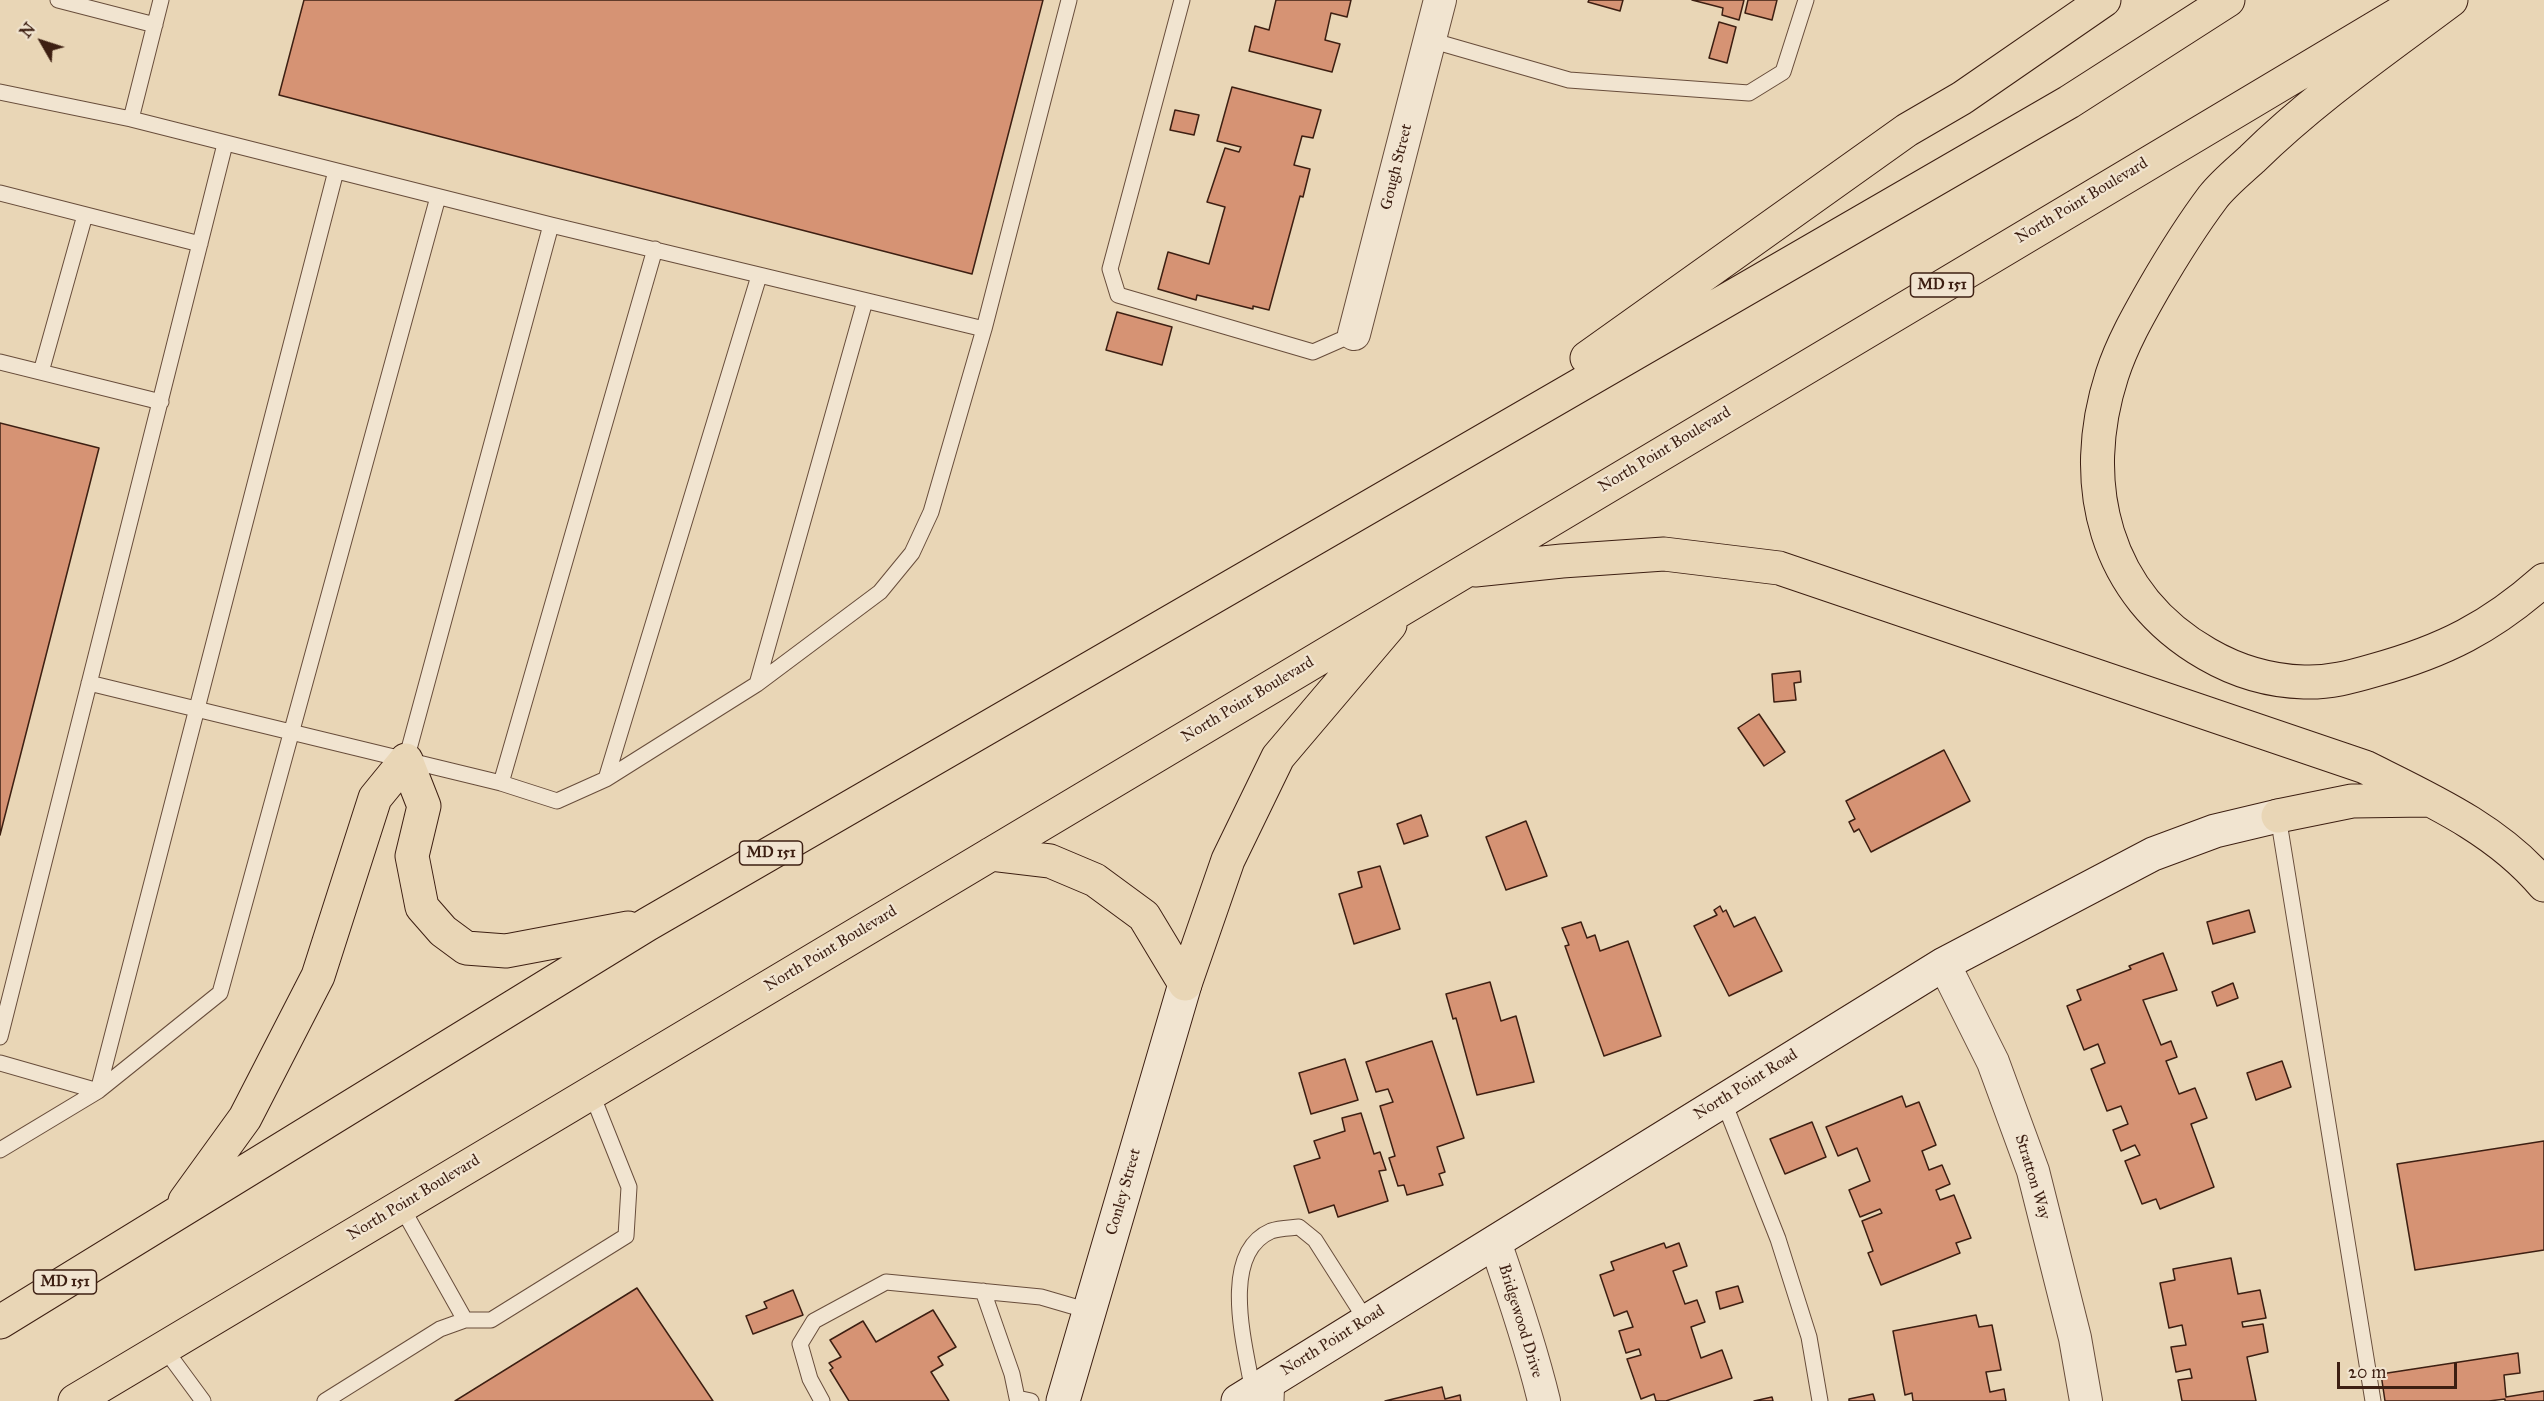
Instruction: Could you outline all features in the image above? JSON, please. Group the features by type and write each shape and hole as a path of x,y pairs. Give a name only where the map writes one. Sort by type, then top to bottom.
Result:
{"main road":[{"path":"1419,477 1907,130 1962,98 2104,0"},
{"name":"MD 151","path":"0,1322 648,924 2069,102 2228,0"},
{"name":"North Point Boulevard","path":"75,1401 2422,0"},
{"path":"2451,0 2289,123 2215,195 2196,222 2166,267 2132,326 2112,374 2098,426 2097,474 2102,513 2112,549 2126,576 2157,618 2189,644 2229,666 2266,679 2306,682 2340,680 2436,650 2478,631 2515,606 2544,580"},
{"path":"1464,571 1664,554 1779,568 2365,767 2432,800 2491,835 2544,885"},
{"path":"1185,984 1228,860 1278,758 1408,604"},
{"path":"176,1213 245,1118 313,986 375,798 406,760 424,807 412,856 422,907 443,931 466,948 506,951 648,924"},
{"path":"2278,816 2352,801 2432,800"},
{"path":"991,854 1050,861 1095,880 1144,916 1185,984"}],"street":[{"name":"Gough Street","path":"1354,333 1440,0"},
{"name":"North Point Road","path":"1261,1392 1366,1320 1944,964 2153,854 2215,831 2278,816"},
{"name":"Stratton Way","path":"1944,964 1993,1062 2033,1171 2075,1338 2086,1401"},
{"name":"Conley Street","path":"1063,1401 1185,984"},
{"name":"Bridgewood Drive","path":"1495,1242 1518,1309 1544,1401"}],"lane":[{"path":"58,0 154,25"},
{"path":"131,119 161,0"},
{"path":"89,683 196,711 501,783 556,801 606,779 757,684 880,592 912,553 931,512 984,329 1069,0"},
{"path":"1182,0 1110,269 1118,295 1313,352 1354,333"},
{"path":"1430,40 1569,80 1749,93 1784,72 1806,0"},
{"path":"0,92 131,119 551,225 984,329"},
{"path":"0,1037 225,144"},
{"path":"98,1091 336,171"},
{"path":"0,192 200,244"},
{"path":"0,1150 98,1091 220,993 438,197"},
{"path":"41,372 85,215"},
{"path":"406,760 551,225"},
{"path":"501,783 655,249"},
{"path":"606,779 759,276"},
{"path":"757,684 865,301"},
{"path":"0,362 161,402"},
{"path":"2278,816 2373,1401"},
{"path":"0,1063 98,1091"},
{"path":"325,1401 440,1329 465,1320 491,1320 626,1236 629,1187 591,1092"},
{"path":"1723,1100 1778,1239 1809,1337 1820,1401"},
{"path":"400,1206 465,1320"},
{"path":"1261,1392 1237,1297 1243,1267 1253,1243 1272,1231 1299,1227 1315,1240 1366,1320"},
{"path":"822,1401 810,1379 800,1344 814,1321 886,1282 1041,1298 1089,1311"},
{"path":"983,1291 1012,1374 1017,1398 1031,1401"},
{"path":"164,1348 203,1401"}],"building":[{"path":"304,0 1043,0 972,274 279,95"},
{"path":"1276,0 1351,0 1347,17 1331,13 1325,40 1340,44 1332,72 1249,51 1255,26 1269,30"},
{"path":"1589,0 1623,0 1620,11 1588,2"},
{"path":"1692,0 1744,0 1739,20 1722,15 1723,8"},
{"path":"1748,0 1777,0 1772,20 1745,13"},
{"path":"1719,22 1736,27 1727,63 1709,58"},
{"path":"1232,87 1321,110 1313,138 1302,136 1294,165 1310,169 1303,197 1300,196 1269,310 1253,306 1253,309 1197,295 1196,300 1158,289 1168,252 1209,264 1225,207 1207,202 1225,148 1239,152 1241,147 1217,141"},
{"path":"1175,110 1199,115 1194,135 1170,130"},
{"path":"1117,312 1172,327 1162,365 1106,350"},
{"path":"0,423 99,448 0,835"},
{"path":"1800,671 1801,682 1794,683 1796,700 1774,702 1772,674"},
{"path":"1759,714 1785,752 1764,766 1738,728"},
{"path":"1944,750 1970,801 1871,852 1859,829 1854,832 1849,822 1855,819 1846,801"},
{"path":"1421,815 1428,836 1404,844 1397,824"},
{"path":"1526,821 1547,876 1506,890 1486,837"},
{"path":"1380,866 1400,929 1354,944 1339,894 1362,887 1358,872"},
{"path":"1720,906 1723,912 1726,910 1734,927 1755,917 1782,971 1729,996 1694,926 1717,915 1714,910"},
{"path":"2249,910 2255,932 2213,944 2207,922"},
{"path":"1581,922 1587,938 1595,935 1600,951 1628,941 1661,1036 1604,1056 1565,946 1569,945 1562,928"},
{"path":"2163,953 2177,990 2143,1000 2161,1045 2171,1041 2177,1057 2166,1061 2179,1094 2195,1088 2207,1118 2191,1124 2214,1187 2160,1209 2156,1199 2142,1204 2125,1161 2140,1155 2135,1145 2121,1151 2113,1130 2128,1124 2121,1106 2107,1111 2091,1069 2105,1063 2098,1044 2084,1050 2067,1006 2081,1000 2077,990 2131,969 2129,966"},
{"path":"1490,982 1501,1021 1516,1016 1534,1082 1477,1095 1456,1018 1453,1019 1446,994"},
{"path":"2233,983 2238,998 2217,1006 2212,992"},
{"path":"1432,1041 1464,1138 1437,1147 1445,1172 1439,1174 1443,1185 1407,1195 1404,1185 1398,1186 1389,1158 1395,1156 1380,1106 1393,1102 1388,1089 1376,1092 1366,1062"},
{"path":"1345,1059 1358,1100 1311,1114 1299,1073"},
{"path":"2282,1061 2291,1087 2256,1100 2247,1073"},
{"path":"1902,1096 1906,1107 1919,1102 1936,1145 1922,1151 1929,1170 1942,1165 1950,1184 1936,1190 1940,1200 1954,1195 1971,1238 1956,1243 1960,1253 1881,1285 1868,1253 1873,1251 1862,1221 1882,1213 1880,1209 1860,1217 1849,1190 1870,1181 1857,1148 1838,1156 1826,1127"},
{"path":"1361,1113 1374,1154 1380,1152 1386,1170 1379,1171 1388,1201 1338,1217 1334,1205 1309,1213 1294,1166 1320,1158 1314,1141 1345,1131 1342,1118"},
{"path":"1812,1122 1826,1157 1785,1174 1770,1139"},
{"path":"2544,1141 2544,1250 2415,1270 2397,1164"},
{"path":"1664,1243 1666,1248 1679,1243 1687,1266 1673,1271 1685,1304 1697,1300 1705,1322 1691,1327 1701,1358 1722,1350 1732,1378 1666,1401 1656,1401 1654,1394 1641,1399 1627,1359 1641,1355 1639,1349 1626,1353 1619,1331 1633,1327 1627,1311 1614,1316 1600,1275 1614,1270 1611,1262"},
{"path":"2231,1258 2238,1294 2260,1290 2266,1318 2242,1322 2243,1327 2263,1324 2268,1352 2247,1357 2256,1401 2182,1401 2178,1380 2192,1378 2190,1369 2176,1372 2171,1347 2186,1345 2182,1325 2169,1328 2160,1283 2175,1280 2173,1269"},
{"path":"1738,1286 1743,1302 1720,1309 1716,1292"},
{"path":"637,1288 713,1401 455,1401"},
{"path":"793,1290 803,1315 753,1334 746,1316 767,1308 764,1302"},
{"path":"933,1310 956,1347 938,1357 943,1365 931,1372 949,1401 849,1401 830,1370 833,1368 829,1363 841,1357 830,1340 863,1321 876,1342"},
{"path":"1976,1315 1979,1327 1992,1325 2001,1370 1986,1372 1990,1392 2004,1389 2006,1401 1913,1401 1912,1393 1905,1395 1893,1331"},
{"path":"2518,1353 2520,1373 2504,1375 2506,1397 2544,1391 2544,1401 2505,1401 2505,1399 2385,1401 2381,1374"},
{"path":"1442,1387 1445,1399 1460,1395 1461,1401 1385,1401"},
{"path":"1873,1394 1875,1401 1849,1401 1849,1399"},
{"path":"1772,1397 1773,1401 1754,1401"}]}
